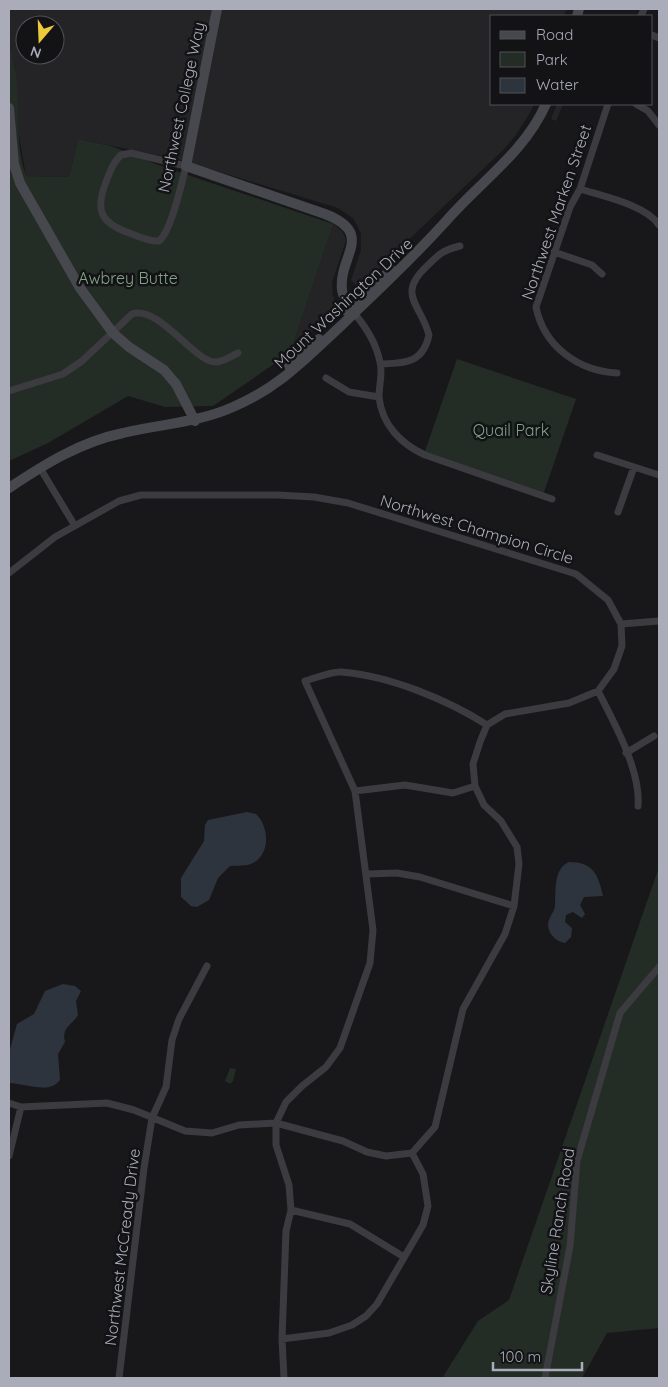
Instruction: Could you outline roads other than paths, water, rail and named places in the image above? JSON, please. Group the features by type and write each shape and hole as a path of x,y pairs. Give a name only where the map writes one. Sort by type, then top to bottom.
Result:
{"street":[{"name":"Northwest College Way","path":"186,166 146,155 121,154 113,164 101,195 100,206 107,222 119,230 155,242 162,240 181,189 186,166 217,9"},
{"name":"Mount Washington Drive","path":"9,488 58,457 96,440 124,432 195,421 234,407 262,394 290,375 353,311 438,232 446,221 513,156 530,133 545,105"},
{"name":"Northwest Marken Street","path":"608,105 580,189 570,207 536,307 546,331 559,350 569,358 603,372 617,373"},
{"path":"638,105 648,110 659,125"},
{"path":"9,108 9,128 14,164 25,196 80,288 113,333 128,347 164,370 176,384 195,421"},
{"path":"186,166 325,214 342,222 350,233 352,240 352,251 342,290 353,311 375,343 381,364 379,397 384,419 395,434 411,448 425,455 552,499"},
{"path":"580,189 637,208 656,220 659,225"},
{"path":"381,364 415,359 424,350 429,335 415,304 412,292 413,281 444,250 460,246"},
{"path":"554,252 592,265 602,274"},
{"path":"9,391 63,374 113,333 126,318 137,312 146,314 180,336 203,359 216,362 238,354"},
{"path":"326,378 349,392 379,397"},
{"path":"597,455 659,475"},
{"path":"618,512 634,466"},
{"path":"40,468 75,526"},
{"name":"Northwest Champion Circle","path":"9,573 55,537 120,501 141,495 219,493 331,499 576,574 608,600 621,624 622,646 614,669 598,691"},
{"path":"621,624 659,621"},
{"path":"284,1378 282,1339 286,1231 291,1210 289,1185 276,1145 276,1123 286,1102 302,1086 326,1068 340,1048 370,963 373,930 355,791 305,681 341,672 403,685 459,707 488,725"},
{"path":"9,1103 21,1107 107,1103 134,1110 185,1131 212,1133 239,1125 276,1123 343,1141 367,1152 386,1156 412,1153 435,1127 463,1009 505,934 514,906 520,864 517,847 501,821 484,805 475,786 473,764 488,725 505,714 569,703 598,691 619,730 639,792 638,806"},
{"path":"626,753 654,736"},
{"path":"355,791 405,785 453,793 475,786"},
{"path":"367,874 397,873 420,877 514,906"},
{"name":"Northwest McCready Drive","path":"119,1378 144,1168 152,1118 166,1088 172,1040 179,1019 207,966"},
{"name":"Skyline Ranch Road","path":"545,1378 570,1246 577,1161 620,1013 659,967"},
{"path":"9,1156 21,1107"},
{"path":"282,1339 329,1333 366,1316 377,1304 423,1225 428,1206 423,1174 412,1153"},
{"path":"291,1210 350,1224 404,1257"}],"water":[{"path":"247,812 256,814 264,826 266,840 263,853 253,863 230,866 218,878 209,900 197,907 191,906 181,897 181,878 204,841 205,825 208,820"},
{"path":"569,862 584,864 593,871 599,881 603,896 584,897 580,905 585,914 582,918 573,912 566,915 565,922 572,928 571,937 565,943 554,938 548,928 548,924 555,907 558,875 564,865"},
{"path":"63,984 75,986 81,991 76,1001 78,1015 64,1033 65,1042 58,1054 60,1080 50,1087 43,1088 9,1083 9,1053 17,1024 34,1014 45,991"}],"park label":[{"name":"Awbrey Butte","path":"128,278"},
{"name":"Quail Park","path":"511,430"}]}
